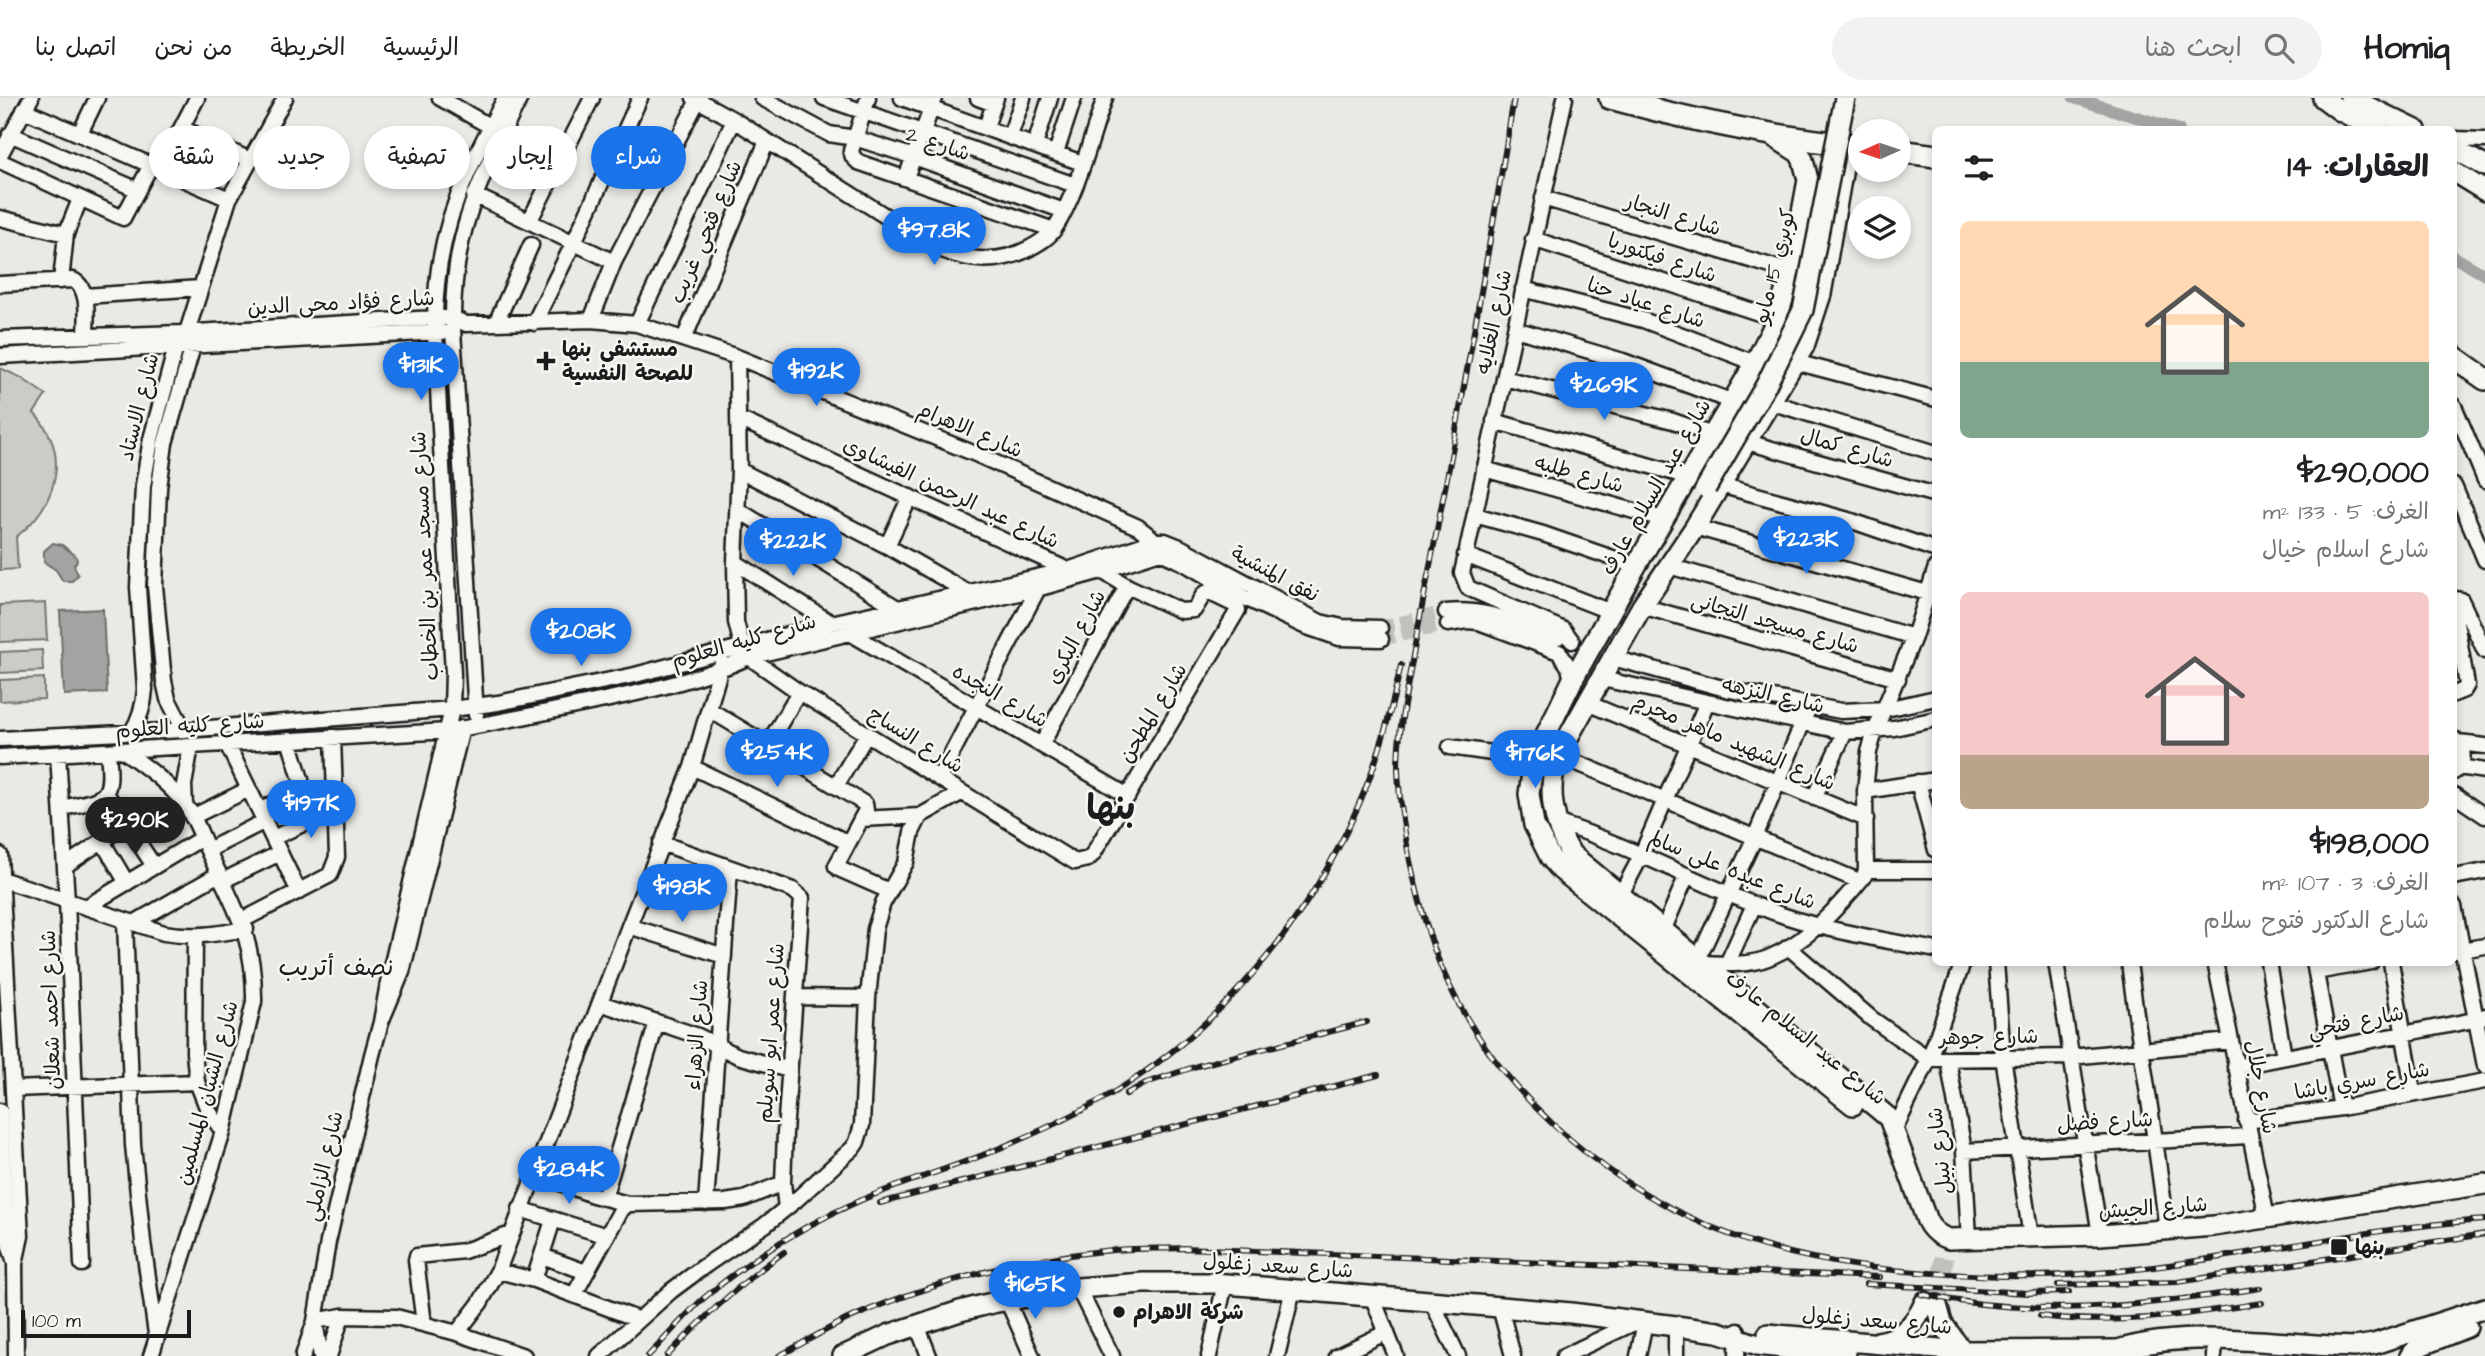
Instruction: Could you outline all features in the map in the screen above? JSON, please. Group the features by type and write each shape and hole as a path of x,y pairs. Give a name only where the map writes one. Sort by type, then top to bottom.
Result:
{"highway":[{"path":"1610,98 1658,102 1848,140"},
{"path":"1658,102 1764,132 1848,141"},
{"path":"1911,142 1932,145"},
{"path":"1911,153 1932,155"},
{"path":"2457,343 2485,362"},
{"path":"2457,358 2485,379"}],"main road":[{"name":"كوبري 15 مايو","path":"1695,527 1691,522 1692,514 1703,483 1789,319 1834,98"},
{"name":"كوبري 15 مايو","path":"1636,566 1647,567 1703,483 1766,385 1802,310 1845,98"},
{"path":"2323,98 2369,126"},
{"path":"2350,98 2408,126"},
{"name":"شارع عبد السلام عارف","path":"1703,483 1713,435 1777,319 1791,272 1808,180 1799,153 1764,132"},
{"path":"2457,151 2485,166"},
{"path":"2457,174 2485,191"},
{"name":"شارع عبد السلام عارف","path":"1701,965 1554,863 1541,841 1532,817 1529,794 1533,766 1572,681 1663,519 1747,442 1796,362 1811,330 1848,177"},
{"name":"شارع عبد السلام عارف","path":"1695,527 1642,606 1558,755 1552,780 1556,818 1571,854 1663,931 1882,1128 1895,1129"},
{"path":"1533,766 1538,782 1552,780"},
{"path":"1532,817 1535,811 1541,809 1556,818"},
{"path":"1895,1129 1927,1221 1947,1243"},
{"name":"شارع الجيش","path":"1947,1243 2167,1231 2267,1219 2485,1184"},
{"name":"شارع سعد زغلول","path":"843,1356 888,1335 960,1311 1078,1288 1143,1283 1225,1283 1641,1321 1676,1325 1782,1352 1846,1356"},
{"path":"1869,1343 1898,1336 1931,1304 1962,1351"},
{"name":"شارع سعد زغلول","path":"1732,1340 1869,1343 1962,1351 2071,1354 2214,1347 2355,1351 2485,1308"},
{"path":"2410,1356 2420,1346 2485,1321"},
{"path":"2287,1348 2323,1356"},
{"name":"شارع سعد زغلول","path":"2096,1356 2116,1350"}],"street":[{"path":"80,133 97,98"},
{"path":"183,126 197,98"},
{"path":"190,339 200,288 229,199 285,98"},
{"name":"شارع مسجد عمر بن الخطاب","path":"491,126 505,98"},
{"name":"شارع مسجد عمر بن الخطاب","path":"462,728 475,706 460,452 457,259 461,235 474,195 520,98"},
{"path":"530,220 592,98"},
{"path":"534,323 640,98"},
{"name":"شارع 2","path":"762,98 829,134 855,138 914,157 1063,211"},
{"path":"824,98 866,105 924,132 1075,185"},
{"path":"902,98 934,103 986,127 1082,163"},
{"path":"978,98 995,101 986,127"},
{"path":"1010,136 1023,98"},
{"path":"1035,145 1050,98"},
{"path":"1056,153 1074,98"},
{"path":"592,320 614,262 696,99 734,120 945,253 984,260 1022,252 1039,243 1054,230 1075,185 1105,98"},
{"name":"شارع الغلايه","path":"1465,555 1565,98"},
{"path":"442,99 489,126"},
{"path":"906,178 934,103"},
{"path":"0,155 28,104 80,133 149,164"},
{"path":"866,105 851,151 855,160 1054,230"},
{"path":"637,324 734,120"},
{"path":"10,134 138,190"},
{"path":"2457,139 2485,140"},
{"name":"شارع مسجد عمر بن الخطاب","path":"462,728 452,709 453,674 435,325 439,267 450,220 466,176 484,141"},
{"name":"شارع فتحي غريب","path":"684,340 767,141"},
{"path":"239,155 250,160"},
{"path":"0,161 122,218 126,216 138,190 149,175"},
{"path":"206,189 229,199"},
{"path":"474,195 614,262"},
{"name":"شارع النجار","path":"1543,198 1791,272"},
{"path":"61,281 66,234 80,199"},
{"path":"0,218 66,234"},
{"name":"شارع فيكتوريا","path":"1533,239 1777,319"},
{"path":"496,323 531,245"},
{"path":"0,284 78,282 85,296 86,336"},
{"path":"85,296 200,288"},
{"name":"شارع عياد حنا","path":"1523,289 1643,320 1755,363"},
{"name":"شارع الاهرام","path":"457,324 592,320 637,324 737,357 978,455 1138,527 1156,547"},
{"name":"شارع فؤاد محى الدين","path":"0,339 86,336 190,339 457,324"},
{"path":"1515,329 1622,361 1731,401"},
{"name":"شارع الاستاد","path":"184,730 168,699 164,681 155,586 158,441 174,354 190,339"},
{"name":"شارع الاستاد","path":"131,733 139,720 145,689 138,587 143,486 188,364 190,339"},
{"path":"0,356 174,354 188,364"},
{"path":"737,357 739,470 735,562 736,622 745,651"},
{"path":"1796,362 1932,398"},
{"path":"1504,378 1673,421 1713,435"},
{"path":"1770,402 1932,452"},
{"path":"2457,413 2485,480"},
{"name":"شارع عبد الرحمن الفيشاوى","path":"739,419 1068,570"},
{"path":"1494,421 1703,483 1852,521 1932,549"},
{"name":"شارع كمال","path":"1747,442 1932,494"},
{"path":"441,452 460,452"},
{"name":"شارع طلبه","path":"1483,468 1663,519"},
{"path":"739,470 887,546 969,593"},
{"path":"143,486 159,488"},
{"path":"2457,493 2485,560"},
{"path":"887,546 910,497"},
{"path":"738,510 899,609"},
{"path":"1475,515 1555,538 1636,566"},
{"path":"1695,527 1927,593"},
{"name":"نفق المنشية","path":"1156,547 1165,541 1180,547 1320,622 1381,633"},
{"name":"شارع كليه العلوم","path":"0,739 184,730 475,706 653,670 724,651 745,651 850,633 1042,582 1156,547"},
{"path":"1572,641 1564,630 1468,588 1462,573 1465,555 1611,612"},
{"path":"735,562 831,623"},
{"path":"1670,566 1914,637"},
{"path":"1095,567 1127,586"},
{"name":"شارع كليه العلوم","path":"0,757 462,728 659,687 721,670 745,651 831,623 969,593 1042,582 1068,570 1095,567"},
{"path":"1701,965 1767,958 1788,947 1818,927 1862,876 1869,752 1914,637 1932,579"},
{"path":"939,778 1042,582"},
{"name":"شارع المطحن","path":"1075,862 1088,859 1093,854 1238,612 1237,606 1210,592 1204,594 1198,606 1188,612 1127,586"},
{"name":"شارع البكرى","path":"1042,744 1127,586"},
{"path":"2457,599 2461,600 2485,651"},
{"name":"شارع مسجد التجانى","path":"1642,606 1898,679"},
{"path":"1572,681 1565,659 1552,647 1479,622 1447,618 1472,611 1488,613 1572,641 1594,642"},
{"path":"2457,628 2467,685 2457,693"},
{"name":"شارع النجده","path":"850,633 1128,796"},
{"path":"457,1333 480,1303 498,1271 520,1209 536,1174 660,844 692,767 710,710 724,651"},
{"name":"شارع النساج","path":"745,651 799,692 1075,862"},
{"name":"شارع النزهه","path":"1613,658 1726,689 1841,711 1886,709 1932,699"},
{"path":"653,670 659,687"},
{"name":"شارع النزهه","path":"1602,679 1845,732 1875,731 1932,720"},
{"path":"766,746 799,692"},
{"path":"1620,896 1641,856 1707,702"},
{"name":"شارع الشهيد ماهر محرم","path":"1587,703 1866,819"},
{"path":"1701,965 1729,893 1804,725 1810,705"},
{"path":"710,710 863,802 864,815 835,863 839,869 889,891"},
{"name":"شارع الزاملي","path":"315,1321 328,1242 382,1022 390,972 462,728"},
{"path":"1814,798 1845,732"},
{"path":"835,786 867,734"},
{"path":"1,879 164,933 194,936 243,925 330,875 337,857 333,737"},
{"path":"86,907 154,866 262,816 297,790 301,786 301,779 289,740"},
{"path":"2457,741 2482,742"},
{"path":"2457,743 2463,752 2457,767"},
{"path":"227,744 299,892"},
{"name":"شارع الشبان المسلمين","path":"151,1356 223,1132 254,1002 253,961 243,925 189,811 184,785 191,746"},
{"path":"1450,747 1533,766"},
{"name":"شارع الشبان المسلمين","path":"124,751 156,776 189,811"},
{"path":"62,808 97,800 106,793 111,781 108,752"},
{"name":"شارع احمد شعلان","path":"58,754 82,1264"},
{"path":"1558,755 1755,837 1862,876 1932,870"},
{"path":"692,767 847,842"},
{"path":"2457,769 2485,771"},
{"path":"1866,791 1932,780"},
{"path":"1918,782 1932,835"},
{"path":"189,811 249,789"},
{"path":"106,793 154,866"},
{"path":"864,815 920,816 961,793"},
{"path":"2457,797 2485,816"},
{"path":"273,838 335,809"},
{"path":"600,1356 637,1320 705,1265 765,1225 853,1148 860,1136 875,929 889,891 906,862 912,832 920,816"},
{"name":"شارع عبده على سالم","path":"1556,818 1754,905 1818,927 1932,949"},
{"path":"65,866 127,824"},
{"path":"102,841 127,883"},
{"path":"660,844 730,869"},
{"path":"130,922 280,853"},
{"path":"0,855 21,1236 15,1264 16,1356"},
{"name":"شارع عمر ابو سويلم","path":"730,869 793,890 800,895 802,902 783,1183 786,1208"},
{"name":"شارع الزهراء","path":"706,1203 730,869"},
{"path":"2457,876 2485,871"},
{"path":"1663,931 1687,875"},
{"path":"1701,965 1754,905"},
{"path":"130,922 130,1086 138,1207 156,1338"},
{"path":"629,926 724,956"},
{"path":"194,936 194,1053 197,1082 208,1110 223,1132"},
{"path":"2484,1060 2480,1018 2458,951 2485,946"},
{"name":"شارع جوهر","path":"1788,947 1872,1019 1929,1059 2071,1057 2230,1041"},
{"path":"1895,1129 1929,1059 1962,966"},
{"path":"1996,966 2003,1058 2031,1237"},
{"path":"2057,966 2100,1235"},
{"path":"2130,966 2140,1050 2157,1141 2167,1231"},
{"name":"شارع جلال","path":"2216,966 2267,1219"},
{"path":"2269,966 2284,1057"},
{"path":"2392,966 2414,1094"},
{"path":"2315,967 2341,1108"},
{"path":"794,997 868,998"},
{"path":"600,1003 718,1045 738,1056 789,1070"},
{"name":"شارع فتحي","path":"2235,1067 2480,1018"},
{"path":"604,1198 657,1022"},
{"name":"شارع نبيل","path":"1947,1243 1964,1151 1948,1060"},
{"name":"شارع سري باشا","path":"2247,1129 2485,1081"},
{"path":"13,1089 197,1082"},
{"path":"0,1111 2,1202 7,1237 15,1264"},
{"name":"شارع فضل","path":"1964,1151 2157,1141 2247,1129"},
{"path":"536,1174 628,1204 706,1203 744,1199 783,1183"},
{"path":"574,1295 621,1210 628,1204"},
{"path":"520,1209 607,1236"},
{"path":"534,1280 553,1220"},
{"path":"424,1324 417,1256 464,1251 511,1234"},
{"path":"542,1256 586,1272"},
{"path":"0,1265 15,1264"},
{"path":"498,1271 534,1280 637,1320"},
{"path":"1209,1356 1225,1283"},
{"path":"1078,1288 1112,1356"},
{"path":"1276,1356 1293,1289"},
{"path":"1372,1296 1396,1356"},
{"path":"1007,1300 1032,1356"},
{"path":"1432,1302 1458,1356"},
{"path":"1500,1307 1513,1356"},
{"path":"329,1356 342,1316"},
{"path":"315,1321 342,1316 396,1317 457,1333 524,1356"},
{"path":"303,1356 315,1321"},
{"path":"315,1321 321,1356"},
{"path":"1564,1356 1641,1321 1638,1356"},
{"path":"916,1325 929,1356"},
{"path":"1676,1325 1676,1356"},
{"path":"1337,1356 1387,1332"}],"shaded area":[{"path":"0,368 20,377 46,395 34,413 46,429 56,462 50,495 30,524 16,537 18,569 0,570"},
{"path":"53,543 62,545 76,556 74,565 78,575 72,581 63,581 56,570 44,562 44,551"},
{"path":"45,603 47,640 0,642 0,605"},
{"path":"103,609 107,693 64,695 60,611"},
{"path":"42,650 43,671 0,673 0,652"},
{"path":"44,678 44,699 0,701 0,680"}],"waterway":[{"path":"2074,98 2166,126"},
{"path":"2457,259 2485,275"}],"tunnel":[{"path":"1380,628 1446,612"},
{"path":"1381,639 1448,624"},
{"path":"1937,1305 1945,1254"}],"railway":[{"path":"1514,98 1469,358 1405,698 1398,769 1410,861 1423,915 1437,956 1463,1011 1518,1089 1588,1154 1668,1207 1711,1227 1781,1251 1855,1265 1967,1275 2065,1275 2185,1263 2425,1225 2485,1220"},
{"path":"648,1356 704,1298 759,1256 798,1232 859,1201 983,1155 1074,1114 1116,1091 1155,1064 1227,1002 1289,928 1339,847 1373,770 1401,665"},
{"path":"1126,1094 1146,1083 1197,1066 1367,1022"},
{"path":"880,1203 1378,1075"},
{"path":"2058,1285 2178,1282 2485,1234"},
{"path":"779,1356 850,1318 911,1294 1038,1260 1113,1250 1184,1248 1880,1277"},
{"path":"667,1356 723,1301 784,1252"},
{"path":"1866,1284 2028,1293 2069,1292"},
{"path":"1921,1294 1963,1302 2048,1308 2176,1300 2260,1288"},
{"path":"2040,1316 2125,1319 2178,1315 2262,1303"}],"place":[{"name":"مستشفى بنها للصحة النفسية","path":"546,361"},
{"name":"بنها","path":"2339,1247"},
{"name":"شركة الاهرام","path":"1119,1312"}],"district":[{"name":"بنها","path":"1111,808"},
{"name":"نصف أتريب","path":"336,968"}]}
